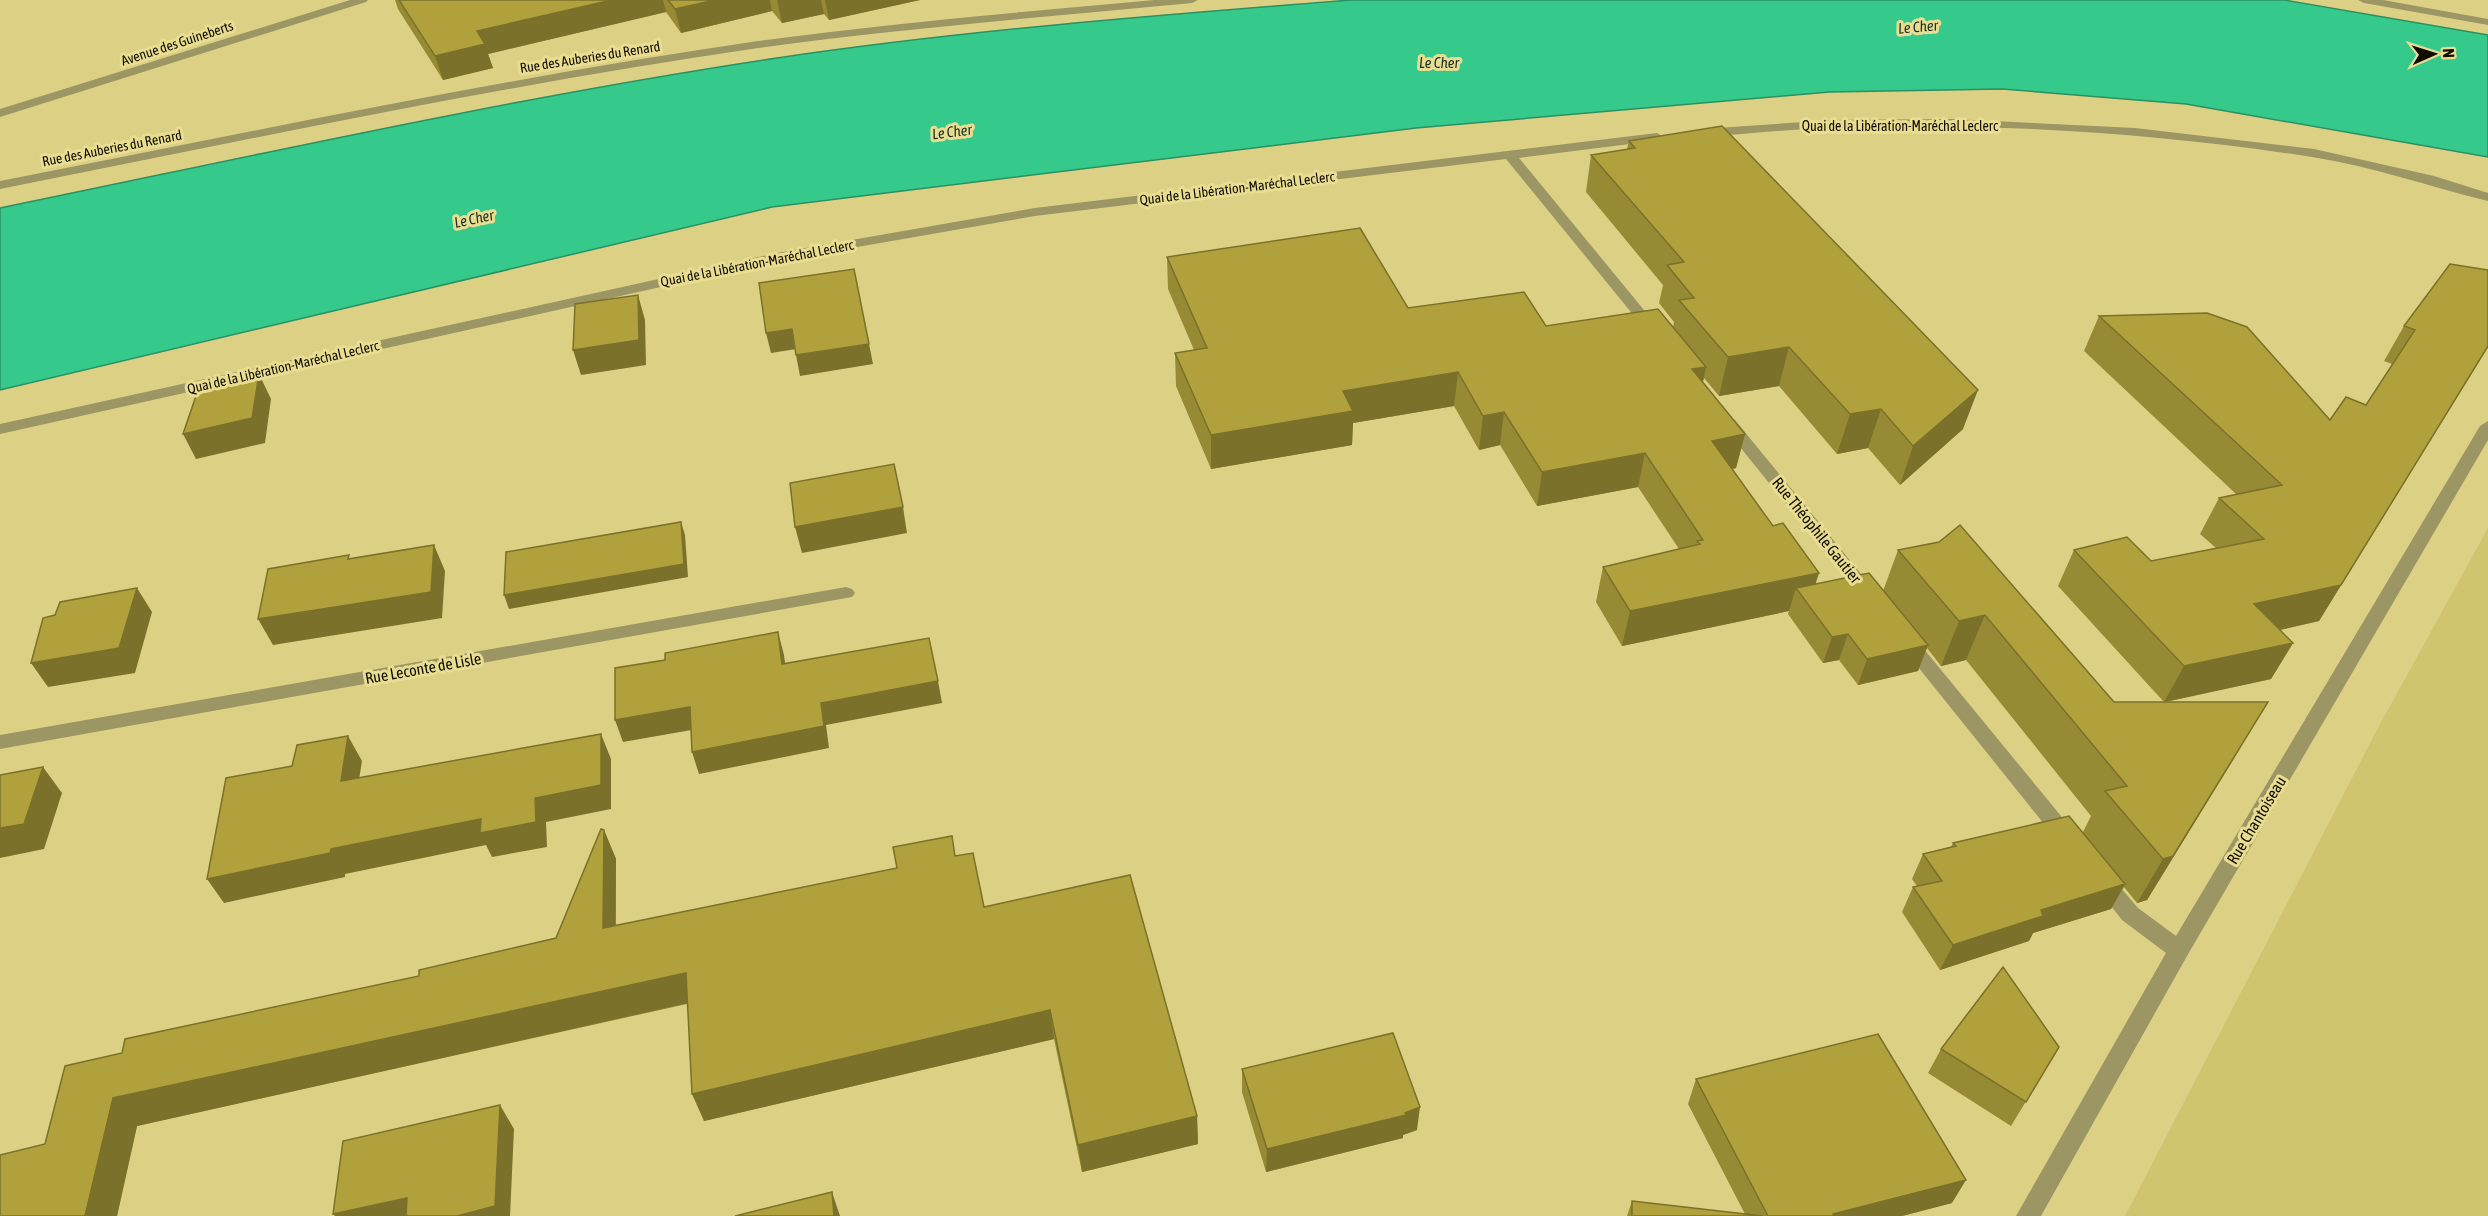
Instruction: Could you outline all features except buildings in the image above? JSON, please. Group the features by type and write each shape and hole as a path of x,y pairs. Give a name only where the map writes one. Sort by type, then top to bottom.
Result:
{"street":[{"name":"Avenue des Guineberts","path":"0,113 362,0"},
{"name":"Rue des Auberies du Renard","path":"0,185 540,80 757,45 852,33 1192,0"},
{"path":"2364,0 2488,22"},
{"path":"2422,10 2449,0"},
{"name":"Quai de la Libération-Maréchal Leclerc","path":"1692,134 1833,124 1952,123 2135,132 2314,153 2429,179 2488,197"},
{"name":"Quai de la Libération-Maréchal Leclerc","path":"0,429 777,256 1035,212 1669,136"},
{"path":"1509,155 1667,347"},
{"name":"Rue Théophile Gautier","path":"1720,411 1884,612"},
{"name":"Rue Chantoiseau","path":"2028,1216 2179,950 2488,426"},
{"name":"Rue Leconte de Lisle","path":"0,742 846,593"},
{"path":"1899,630 2078,850"},
{"path":"2092,868 2130,914 2179,950"}],"shaded area":[{"path":"2488,528 2488,1216 2125,1216 2379,726"}],"water":[{"name":"Le Cher","path":"1351,0 2284,0 2488,35 2488,157 2186,104 2002,89 1829,92 1416,128 772,207 0,390 0,208 484,109 679,73 848,48 992,31"}]}
